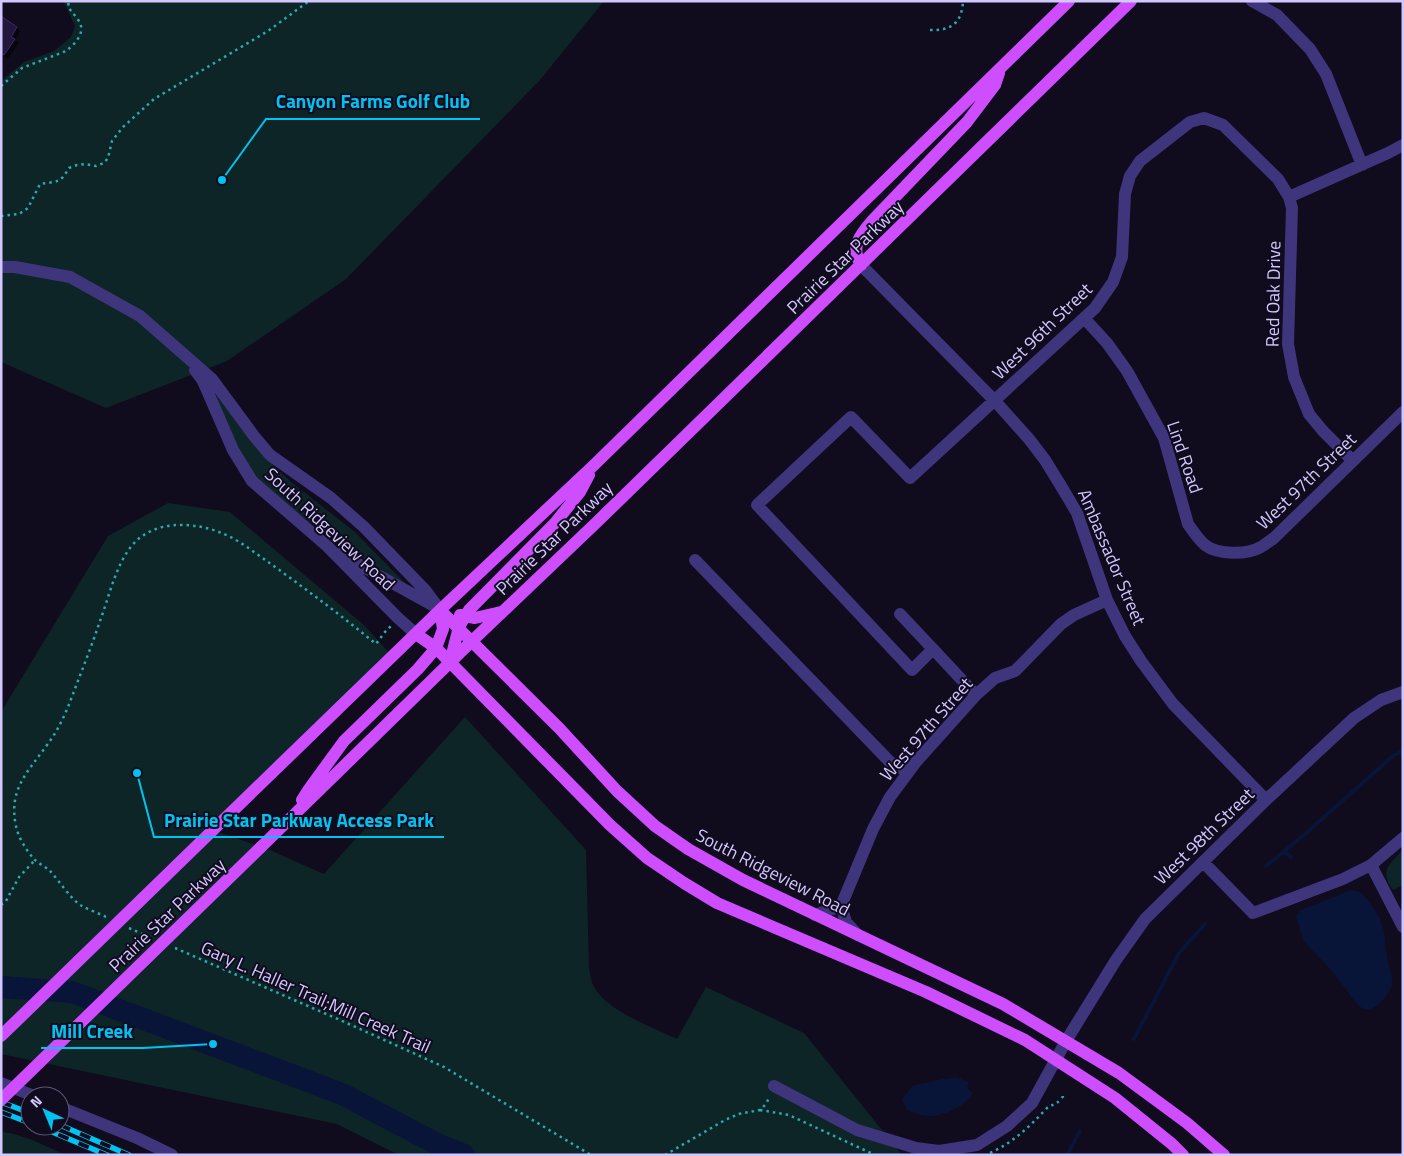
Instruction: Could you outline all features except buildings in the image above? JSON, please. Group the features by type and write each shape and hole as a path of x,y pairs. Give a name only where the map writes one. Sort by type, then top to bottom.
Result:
{"main road":[{"name":"Prairie Star Parkway","path":"1,1036 440,610 593,466 1069,1"},
{"path":"1067,65 1122,1"},
{"name":"Prairie Star Parkway","path":"1,1100 1132,1"},
{"path":"861,265 857,258 856,248 860,236 872,220 967,122 995,85 1001,68"},
{"path":"450,663 459,628 470,610 484,593 555,523 580,492 593,466"},
{"path":"294,814 308,789 344,741 418,669 436,648 443,629 440,610 475,618 502,612"},
{"name":"South Ridgeview Road","path":"440,610 559,728 617,791 655,826 688,849 743,880 1003,1004 1119,1073 1187,1122 1224,1155"},
{"name":"South Ridgeview Road","path":"416,634 436,648 610,825 647,858 717,903 926,992 1025,1040 1114,1098 1183,1155"}],"street":[{"path":"1252,1 1277,15 1310,49 1326,74 1362,165"},
{"name":"West 96th Street","path":"933,649 912,670 757,505 851,417 910,478 1095,308 1113,282 1122,257 1125,194 1130,176 1140,161 1190,122 1204,118 1224,125 1278,179 1289,197"},
{"path":"1289,197 1403,145"},
{"name":"Red Oak Drive","path":"1289,197 1292,208 1288,344 1294,377 1309,414 1353,461"},
{"name":"Ambassador Street","path":"861,265 995,401 1045,460 1062,486 1076,513 1107,600 1126,636 1173,704 1266,800"},
{"path":"1,267 16,267 70,277 140,316 187,357"},
{"name":"Lind Road","path":"1084,318 1107,343 1127,371 1164,438 1188,524 1206,546 1222,552"},
{"name":"South Ridgeview Road","path":"187,357 203,381 233,450 252,481 327,546 416,634"},
{"name":"South Ridgeview Road","path":"187,357 212,379 270,455 331,498 364,527 426,591 440,610"},
{"name":"West 97th Street","path":"1222,552 1240,553 1260,548 1274,538 1403,412"},
{"path":"327,546 440,610"},
{"path":"695,560 890,762 907,772"},
{"name":"West 97th Street","path":"841,906 873,829 907,772 976,695 996,678 1015,671 1061,624 1074,615 1107,600"},
{"path":"900,614 976,695"},
{"name":"West 98th Street","path":"774,1086 857,1130 916,1148 939,1150 977,1145 1007,1126 1032,1103 1066,1042 1116,960 1145,919 1266,800 1354,718 1382,700 1403,692"},
{"path":"1203,862 1253,913 1343,878 1371,864 1403,838"},
{"path":"1371,864 1403,927"},
{"path":"815,915 841,906 846,922 860,936"},
{"path":"1,1083 20,1090"},
{"path":"70,1111 137,1138 172,1155"}],"path":[{"path":"1,86 22,68 66,51 73,46 80,34 81,28 80,23 70,11 69,1"},
{"path":"1,216 19,214 28,208 40,184 64,178 69,168 84,164 96,166 104,163 108,158 112,141 123,127 154,99 268,31 309,1"},
{"path":"930,30 942,30 951,27 959,19 963,11 963,1"},
{"path":"106,917 80,905 49,870 34,860 16,828 14,813 15,797 28,770 48,745 65,715 123,560 130,547 150,531 163,527 190,524 210,529 239,542 315,595 376,644 390,627"},
{"path":"1,905 6,901 19,877 34,860"},
{"path":"123,925 158,941"},
{"name":"Gary L. Haller Trail;Mill Creek Trail","path":"175,948 444,1067 591,1155"},
{"path":"760,1110 766,1104 774,1086"},
{"path":"986,1155 1001,1148 1026,1130 1049,1106 1058,1102 1063,1096"},
{"path":"665,1155 725,1120 739,1114 760,1110 790,1115 875,1155"}],"green space":[{"path":"65,1 604,1 540,80 346,279 227,361 106,408 1,362 1,81 24,62 54,51 71,37 75,26"},
{"path":"213,388 272,464 291,482 355,532 406,584 312,524 277,497 253,474 228,427"},
{"path":"168,503 230,512 365,626 393,657 213,830 272,851 324,874 465,717 586,850 589,968 593,985 600,996 619,1011 677,1039 706,987 804,1033 902,1155 399,1155 337,1124 1,1054 1,712 108,536"},
{"path":"1403,850 1403,885 1393,890 1386,873 1390,864"},
{"path":"1,1131 29,1139 65,1155 1,1155"}],"water":[{"path":"1351,890 1360,892 1365,896 1376,911 1384,932 1392,978 1391,989 1385,998 1371,1009 1362,1008 1356,1003 1333,972 1307,945 1296,917 1299,911"},
{"path":"956,1077 969,1082 967,1087 972,1093 961,1106 936,1116 922,1115 907,1110 902,1099 912,1086"}],"waterway":[{"path":"1266,866 1394,755 1403,750"},
{"path":"1284,852 1291,857"},
{"path":"1134,1039 1179,953 1205,924"},
{"path":"1,987 72,992 342,1094 439,1145 464,1155"},
{"path":"1067,1155 1080,1131"}],"railway":[{"path":"1,1102 20,1109"},
{"path":"1,1112 20,1119"},
{"path":"70,1129 129,1155"},
{"path":"62,1136 107,1155"}],"place":[{"name":"Canyon Farms Golf Club","path":"222,180"},
{"name":"Prairie Star Parkway Access Park","path":"137,773"},
{"name":"Mill Creek","path":"213,1044"}]}
